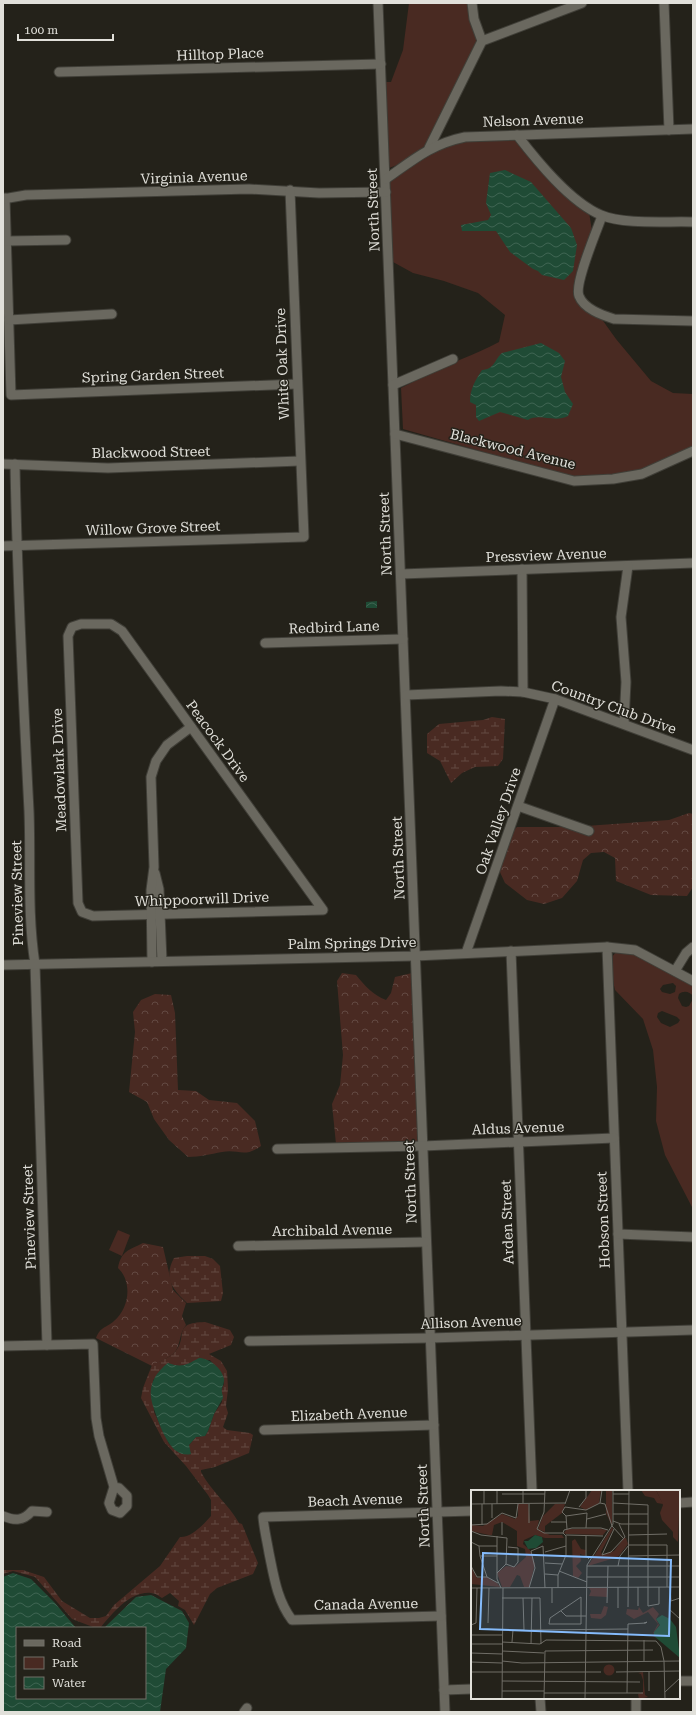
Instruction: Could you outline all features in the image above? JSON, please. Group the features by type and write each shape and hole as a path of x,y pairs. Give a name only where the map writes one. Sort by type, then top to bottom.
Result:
{"street":[{"name":"North Street","path":"378,3 445,1712"},
{"path":"472,3 474,19 482,41"},
{"path":"429,148 482,41 582,3"},
{"path":"664,3 669,130"},
{"name":"Hilltop Place","path":"59,72 381,64"},
{"name":"Nelson Avenue","path":"386,180 429,148 450,140 465,137 693,129"},
{"path":"517,135 534,158 562,186 590,209 602,216 638,221 693,222"},
{"name":"Virginia Avenue","path":"4,198 26,195 185,191 290,190 319,193 386,192"},
{"name":"White Oak Drive","path":"290,190 304,537"},
{"path":"4,198 6,295 9,320 7,379"},
{"path":"602,216 577,290 583,303 603,316 624,320 693,321"},
{"path":"6,241 66,240"},
{"path":"9,320 112,314"},
{"path":"393,385 453,359"},
{"name":"Spring Garden Street","path":"7,379 11,395 297,384"},
{"name":"Blackwood Avenue","path":"395,434 574,481 613,479 642,474 693,451"},
{"name":"Blackwood Street","path":"3,464 108,468 300,461"},
{"name":"Pineview Street","path":"15,464 16,546 31,856 30,932 35,964 47,1345"},
{"name":"Willow Grove Street","path":"3,546 304,537"},
{"name":"Pressview Avenue","path":"401,574 693,563"},
{"path":"624,723 626,682 622,617 628,566"},
{"path":"522,569 523,692"},
{"name":"Peacock Drive","path":"72,627 93,624 115,625 122,631 323,910"},
{"name":"Meadowlark Drive","path":"72,627 68,636 78,903 82,912"},
{"name":"Redbird Lane","path":"265,643 403,639"},
{"name":"Country Club Drive","path":"406,695 501,691 523,692 555,699 624,723 693,750"},
{"name":"Oak Valley Drive","path":"466,953 555,699"},
{"path":"162,961 150,890 154,867 151,777 156,761 167,746 191,727"},
{"path":"518,806 589,831"},
{"name":"Whippoorwill Drive","path":"82,912 93,916 323,910"},
{"path":"152,962 155,914"},
{"name":"Palm Springs Drive","path":"3,965 415,956 607,947 635,950 693,981"},
{"name":"Hobson Street","path":"607,947 628,1490"},
{"path":"675,971 686,953 693,947"},
{"name":"Arden Street","path":"511,951 532,1490"},
{"name":"Aldus Avenue","path":"277,1149 423,1146 614,1138"},
{"path":"618,1234 693,1237"},
{"name":"Archibald Avenue","path":"238,1246 426,1242"},
{"name":"Allison Avenue","path":"249,1341 430,1338 693,1330"},
{"path":"3,1346 93,1344 99,1436 114,1487"},
{"name":"Elizabeth Avenue","path":"264,1430 434,1425"},
{"path":"680,1503 693,1502"},
{"path":"3,1516 16,1520 26,1518 32,1511 47,1512"},
{"name":"Beach Avenue","path":"292,1620 279,1597 273,1578 263,1517 471,1511"},
{"name":"Canada Avenue","path":"292,1620 441,1616"},
{"path":"680,1681 693,1681"},
{"path":"444,1690 471,1689"},
{"path":"540,1699 541,1712"},
{"path":"636,1699 636,1712"}],"green space":[{"path":"409,3 468,3 478,41 429,143 400,164 389,168 385,82 391,82 403,50"},
{"path":"515,138 589,212 592,231 575,282 574,290 576,298 601,318 616,339 651,381 673,393 693,394 693,448 641,470 613,476 572,477 403,429 401,388 426,374 499,342 505,315 478,293 444,281 413,273 393,262 390,181 430,152 465,140"},
{"path":"492,717 505,719 503,759 498,766 475,767 462,773 451,783 440,761 427,753 427,734 439,724 483,720"},
{"path":"689,813 693,814 693,887 687,896 651,895 616,881 615,858 604,852 591,853 583,860 577,881 562,898 544,904 527,900 505,883 499,870 513,831 517,827 568,827 591,835 594,829 586,826 669,820"},
{"path":"617,951 634,953 693,985 693,996 690,993 683,992 679,994 678,998 682,1006 686,1007 689,1006 693,999 693,1209 665,1155 656,1121 657,1087 653,1050 643,1019 615,990 612,977 611,958","holes":["673,983 676,986 675,992 670,994 662,992 660,989 663,985","662,1011 677,1017 680,1020 678,1023 670,1027 661,1023 657,1017 658,1013"]},
{"path":"342,973 356,975 377,996 386,1000 391,993 395,977 412,973 419,1143 336,1144 332,1104 340,1085 343,1055 337,981"},
{"path":"155,994 171,995 175,1013 178,1090 196,1091 209,1100 237,1103 255,1121 261,1146 250,1152 228,1151 188,1157 169,1140 154,1119 147,1102 129,1092 135,1032 133,1012 141,1000"},
{"path":"118,1230 130,1235 122,1256 109,1250"},
{"path":"143,1243 163,1247 173,1290 186,1303 182,1316 186,1325 182,1331 177,1349 170,1356 152,1366 96,1338 102,1329 111,1324 119,1316 126,1303 126,1280 118,1268 119,1262 126,1252"},
{"path":"205,1256 213,1259 220,1266 223,1293 221,1301 187,1303 174,1288 171,1283 169,1272 171,1265 174,1258"},
{"path":"205,1322 230,1330 234,1337 231,1345 209,1354 221,1361 227,1371 228,1389 226,1406 228,1413 223,1427 227,1430 250,1433 253,1435 249,1453 215,1467 201,1470 201,1472 239,1523 242,1524 258,1563 253,1574 217,1588 210,1594 194,1625 185,1610 178,1606 179,1601 170,1593 162,1598 155,1594 143,1593 129,1599 101,1627 93,1627 72,1619 35,1577 13,1571 3,1574 3,1570 23,1570 44,1577 62,1601 90,1618 99,1618 106,1616 114,1605 160,1566 180,1537 193,1533 211,1516 211,1500 186,1466 164,1442 141,1398 143,1388 152,1365 173,1354 179,1346 184,1328 195,1323","holes":["196,1360 210,1360 222,1374 224,1384 221,1391 222,1402 214,1414 205,1436 196,1437 189,1445 189,1448 177,1450 169,1444 154,1412 153,1380 173,1365 182,1366"]}],"water":[{"path":"505,170 531,182 571,228 577,245 573,271 564,280 542,275 533,269 510,252 496,231 462,231 461,225 488,220 491,215 486,203 490,173"},
{"path":"541,343 559,353 565,361 561,377 565,392 573,404 568,416 558,419 537,417 528,420 500,412 479,421 476,417 476,405 470,402 470,397 473,385 482,370 492,366 502,353"},
{"path":"377,601 377,608 366,608 366,602"},
{"path":"199,1358 203,1358 211,1362 221,1371 224,1379 222,1389 223,1398 214,1414 205,1436 196,1437 189,1445 191,1454 185,1454 175,1450 164,1435 151,1398 151,1387 157,1374 168,1363 184,1365"},
{"path":"13,1573 31,1579 55,1603 75,1627 16,1627 16,1699 146,1699 146,1627 105,1627 136,1597 151,1595 182,1611 189,1623 186,1648 166,1669 160,1712 3,1712 3,1577"}]}
